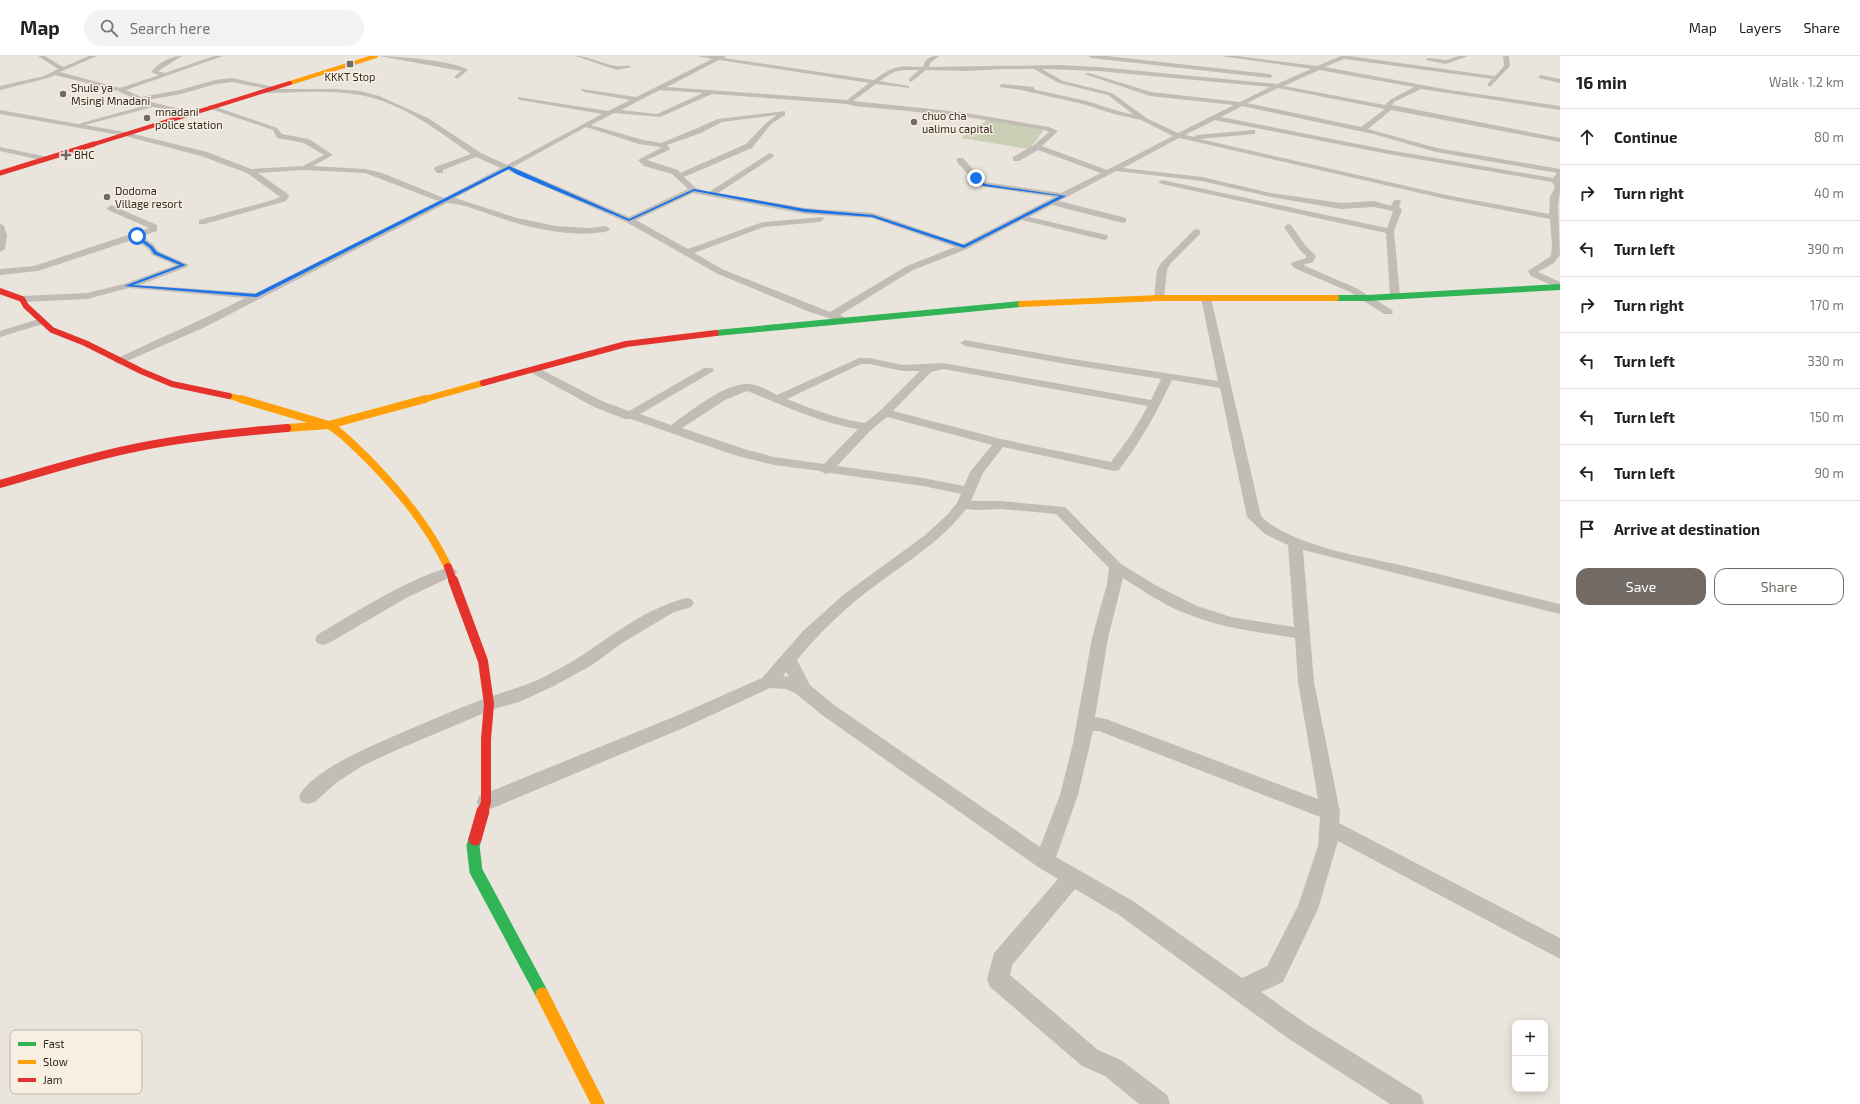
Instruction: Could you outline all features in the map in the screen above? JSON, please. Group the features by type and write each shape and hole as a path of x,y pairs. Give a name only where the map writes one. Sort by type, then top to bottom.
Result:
{"main road":[{"path":"0,174 376,56"},
{"path":"0,484 50,469 135,447 177,440 329,424 391,409 626,344 692,335 987,306 1158,298 1367,298 1560,286"},
{"path":"0,291 22,299 26,306 52,330 85,343 120,361 172,384 238,398 329,424 341,432 398,489 420,518 437,544 450,572 483,661 489,704 486,739 486,802 473,846 476,871 566,1039 598,1104"}],"street":[{"path":"41,56 62,69"},
{"path":"0,88 55,73 94,56"},
{"path":"168,74 154,72 155,69 179,56"},
{"path":"197,56 218,57"},
{"path":"382,56 455,67 465,70 457,77"},
{"path":"578,56 618,68 629,67"},
{"path":"700,56 721,57 907,87"},
{"path":"911,80 926,67 927,62 936,56"},
{"path":"1091,56 1138,58 1293,78"},
{"path":"1224,56 1319,68 1420,87 1560,108"},
{"path":"831,316 910,268 964,247 1178,138 1244,100 1345,56 1496,78"},
{"path":"1423,60 1446,62 1465,56"},
{"path":"1486,97 1490,86 1507,66 1506,56"},
{"path":"120,90 218,57"},
{"path":"120,361 199,326 443,200 509,168 611,112 721,57"},
{"path":"1129,71 1138,58"},
{"path":"1024,59 1041,66 1061,82 1072,86 1110,94 1146,120 1178,138 1444,197 1556,211"},
{"path":"1300,59 1319,68"},
{"path":"1406,66 1415,59"},
{"path":"848,102 894,69 926,67 967,69 1041,66 1129,71 1275,86 1560,140"},
{"path":"1058,67 1080,72 1150,94 1244,100 1415,143 1436,150 1558,177"},
{"path":"1072,68 1080,72"},
{"path":"55,73 120,90 153,104 192,113"},
{"path":"1176,76 1207,82 1218,89"},
{"path":"1541,77 1560,81"},
{"path":"2,79 10,85"},
{"path":"141,99 181,92 215,82 232,80 272,88"},
{"path":"1002,86 1024,89 1085,102 1116,113 1146,120"},
{"path":"1024,89 1063,88 1072,86"},
{"path":"1363,130 1389,107 1392,101 1420,87"},
{"path":"661,88 848,102 854,104 980,117 1047,128 1054,131 1037,147 1016,159"},
{"path":"584,90 637,99"},
{"path":"262,91 346,91 373,96 427,119 477,154 629,220 720,272 844,320"},
{"path":"520,98 611,112 658,116 710,92"},
{"path":"680,176 749,146 767,126 783,112 794,98"},
{"path":"77,125 153,104"},
{"path":"210,107 276,129 280,136 310,143 329,155 304,168"},
{"path":"0,112 125,134 204,154 250,171 285,197 276,202 202,222"},
{"path":"585,126 642,142 662,145 698,131 720,120 783,112"},
{"path":"1215,118 1305,136 1558,177"},
{"path":"1178,138 1248,132 1305,136"},
{"path":"662,145 666,148 642,160 647,164 675,172 694,190 805,211 873,216 964,247"},
{"path":"1037,147 1112,171 1211,194 1390,231"},
{"path":"0,149 45,159"},
{"path":"440,171 438,169 445,165 477,154"},
{"path":"710,194 770,156"},
{"path":"960,160 981,184 1064,196"},
{"path":"250,171 304,168 372,173 443,200 458,201 515,220 556,229 588,231 606,229"},
{"path":"1112,171 1202,179 1271,196 1333,205 1346,206 1374,204 1398,210"},
{"path":"1558,177 1559,187 1554,197 1559,236 1556,255 1554,258 1533,271 1534,274 1560,286"},
{"path":"1395,296 1390,231 1398,210 1395,206 1405,188"},
{"path":"629,220 694,190"},
{"path":"1052,202 1123,220"},
{"path":"0,272 49,265 154,229 154,227 111,208"},
{"path":"686,253 763,225 820,219 836,213"},
{"path":"1023,218 1104,237"},
{"path":"0,226 3,235 0,249"},
{"path":"1288,227 1310,256 1310,260 1296,264 1297,266 1346,286 1388,312"},
{"path":"1158,298 1162,270 1197,232"},
{"path":"22,299 87,296 126,286 184,265 155,253 151,247 137,236"},
{"path":"126,286 255,296"},
{"path":"1206,298 1254,517 1261,526 1295,543 1329,553 1560,609"},
{"path":"0,334 42,321"},
{"path":"965,343 1225,385"},
{"path":"778,399 858,361 869,361 903,368 943,366 1156,404"},
{"path":"826,470 867,427 885,413 927,370 934,367"},
{"path":"534,370 598,404 629,416 738,452 774,462 826,470 909,479 965,498 976,506 1001,505 1060,510 1116,567 1152,590 1192,610 1230,622 1302,634"},
{"path":"629,416 708,370"},
{"path":"885,413 1000,443 1114,467 1132,444 1156,404 1168,377"},
{"path":"672,429 719,399 743,387 757,389 809,412 847,424 867,427"},
{"path":"768,682 809,634 848,599 929,540 952,518 965,498 977,472 1000,443"},
{"path":"1240,990 1275,974 1308,909 1328,846 1329,819 1306,682 1295,543"},
{"path":"1045,861 1068,795 1082,743 1084,724 1100,638 1115,584 1116,567"},
{"path":"324,639 375,607 414,586 450,572"},
{"path":"308,796 329,778 356,761 489,704 514,697 548,682 586,661 616,639 657,615 670,608 686,603"},
{"path":"788,658 802,687 828,710 1045,861 1126,908 1297,1032 1412,1104"},
{"path":"486,802 682,721 768,682 777,681 802,687"},
{"path":"1084,724 1100,724 1329,819 1560,949"},
{"path":"1072,878 1002,960 998,979 1090,1058 1113,1068 1158,1104"}],"green space":[{"path":"987,120 1045,129 1029,149 961,138"}],"traffic: fast":[{"path":"1336,298 1367,298 1560,287"},
{"path":"716,333 987,306 1021,304"},
{"path":"475,839 473,846 476,871 542,994"}],"traffic: slow":[{"path":"290,83 376,56"},
{"path":"1021,304 1159,298 1336,298"},
{"path":"287,428 329,425 483,383"},
{"path":"229,396 329,425 341,432 397,489 420,518 437,544 448,567"},
{"path":"542,994 598,1104"}],"traffic: jam":[{"path":"0,173 290,83"},
{"path":"0,291 22,299 26,306 52,330 85,343 141,371 172,384 229,396"},
{"path":"483,383 626,344 716,333"},
{"path":"0,484 88,458 139,446 202,436 287,428"},
{"path":"448,567 483,661 489,704 486,739 486,802 475,839"}],"place":[{"name":"KKKT Stop","path":"350,64"},
{"name":"Shule ya Msingi Mnadani","path":"63,94"},
{"name":"mnadani police station","path":"147,118"},
{"name":"chuo cha ualimu capital","path":"914,122"},
{"name":"BHC","path":"66,155"},
{"name":"Dodoma Village resort","path":"107,197"}],"route":[{"path":"137,236 151,247 155,253 184,265 126,286 255,296 509,168 629,220 684,196 694,190 698,192 805,211 873,216 964,247 1064,196 984,185 979,183 976,178"}]}
